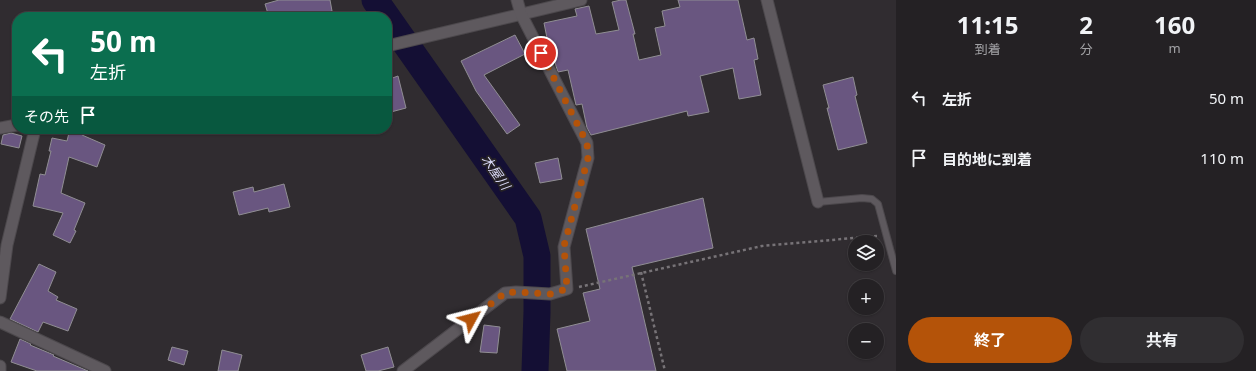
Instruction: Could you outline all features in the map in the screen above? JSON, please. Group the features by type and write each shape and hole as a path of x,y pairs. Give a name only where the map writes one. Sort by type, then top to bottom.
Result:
{"street":[{"path":"403,371 505,293 516,292 550,294 567,289 564,246 588,158 587,143 521,14 517,0"},
{"path":"392,44 581,0"},
{"path":"767,0 818,202"},
{"path":"0,128 12,126"},
{"path":"0,298 7,245 34,134"},
{"path":"0,322 105,371"},
{"path":"0,366 0,371"}],"lane":[{"path":"818,202 862,198 872,199 878,204 896,272"}],"path":[{"path":"567,289 762,246 886,235"},
{"path":"641,272 665,371"}],"building":[{"path":"279,0 330,0 332,11 267,12 265,4"},
{"path":"626,0 635,34 633,34 639,60 661,55 655,28 665,26 662,11 680,7 678,0 738,0 747,40 754,38 758,59 754,60 761,95 739,99 733,68 700,76 709,112 688,116 687,111 591,135 587,128 582,104 576,105 568,70 558,72 551,43 548,43 544,23 577,16 575,9 589,6 596,34 619,30 612,2"},
{"path":"515,35 525,54 484,75 520,125 507,134 476,91 461,61"},
{"path":"398,76 406,108 392,112 392,78"},
{"path":"853,77 857,95 855,96 867,143 838,150 827,108 829,108 823,85"},
{"path":"11,133 22,136 19,148 1,144 3,135"},
{"path":"69,134 82,134 105,145 97,167 69,157 61,193 85,203 74,230 76,231 70,243 53,235 63,213 33,206 40,174 45,175 51,151 49,151 52,138 67,141"},
{"path":"558,158 562,179 540,183 535,163"},
{"path":"284,184 290,207 269,212 268,208 239,215 233,192 253,187 254,192"},
{"path":"703,198 713,248 632,267 656,371 567,371 557,329 590,321 583,293 600,289 586,229"},
{"path":"39,264 56,272 48,291 58,297 56,300 77,309 68,331 43,322 38,332 10,319"},
{"path":"484,325 500,327 497,353 480,352"},
{"path":"20,339 54,355 53,356 88,371 37,371 11,362"},
{"path":"172,347 188,351 184,365 168,360"},
{"path":"388,347 394,367 378,371 366,371 361,355"},
{"path":"222,350 242,355 238,371 218,371"}],"waterway":[{"name":"木屋川","path":"375,0 383,12"},
{"name":"木屋川","path":"392,24 528,218 537,256 535,371"}],"route":[{"path":"471,319 505,293 516,292 550,294 567,289 564,246 588,158 587,143 541,53"}]}
